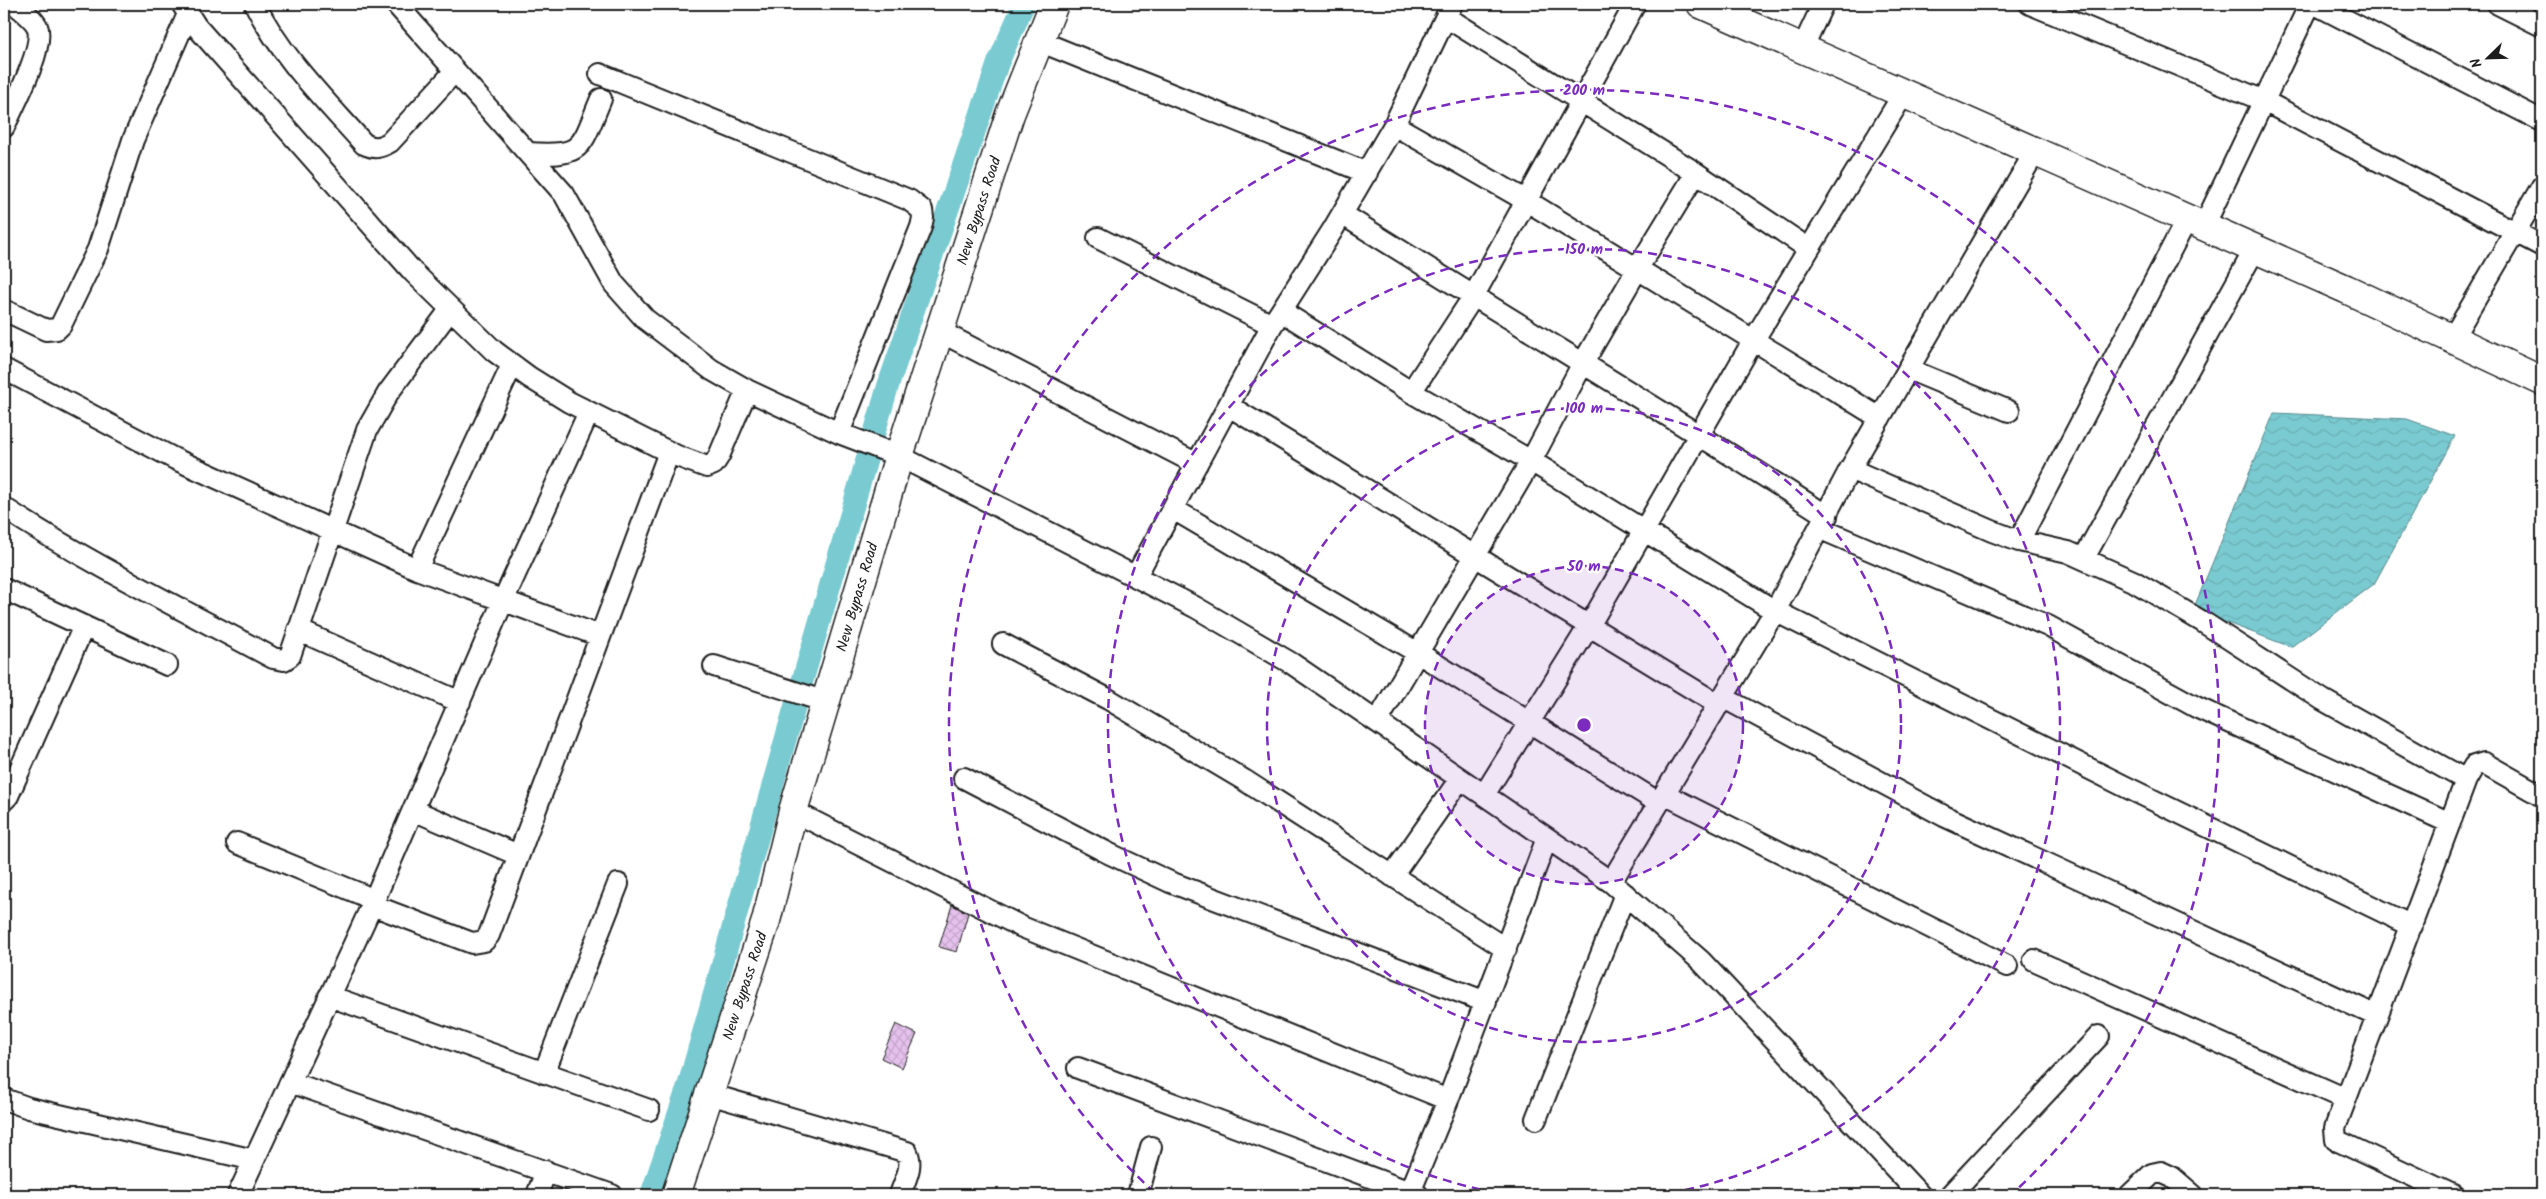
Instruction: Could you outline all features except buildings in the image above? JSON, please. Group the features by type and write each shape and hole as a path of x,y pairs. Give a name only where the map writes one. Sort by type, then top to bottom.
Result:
{"main road":[{"name":"New Bypass Road","path":"676,1195 766,921 880,449 940,331 1010,114 1054,4"},
{"path":"1701,4 2255,249 2542,381"}],"street":[{"path":"4,128 27,73 39,35 36,24 15,4"},
{"path":"254,4 267,28 294,64 364,144 372,148 381,147 390,142 455,71"},
{"path":"396,4 564,194 599,260 627,302 645,319 712,370 747,390 839,433 880,449 1196,607 1291,663 1547,838 1618,888 1700,960 1920,1195"},
{"path":"1411,392 1473,297 1635,4"},
{"path":"1802,48 1823,4"},
{"path":"2030,4 2262,100 2542,246"},
{"path":"2019,541 2196,223 2262,100 2310,4"},
{"path":"2315,4 2542,121"},
{"path":"2498,4 2542,26"},
{"path":"4,310 46,330 57,330 61,325 98,248 133,140 185,9 352,206 450,310 512,365 548,389 589,412 670,452 707,467 714,464 747,390"},
{"path":"1136,576 1276,318 1342,214 1394,125 1449,10 1581,103 1696,173 1809,249"},
{"path":"1039,41 1367,173"},
{"path":"600,74 909,200 922,210 921,227 839,433"},
{"path":"1484,795 1589,626 1753,341 1904,93"},
{"path":"528,153 557,155 567,153 576,148 583,142 601,100"},
{"path":"1394,125 1527,201 1880,418"},
{"path":"1536,1119 1618,888 1662,798 1722,702 1775,611 1850,470 2035,152"},
{"path":"1377,722 1530,461 1583,363 1638,268 1696,173"},
{"path":"2452,339 2517,232 2542,186"},
{"path":"1342,214 1473,297 1700,434 1824,522 2048,626 2196,707 2450,823"},
{"path":"1098,238 1276,318 1411,392 1530,461 1775,611 2126,787 2412,926"},
{"path":"2084,558 2255,249"},
{"path":"4,508 65,547 273,658 284,660 290,656 356,456 376,412 450,310"},
{"path":"940,331 1197,464"},
{"path":"417,569 512,365"},
{"path":"4,369 175,459 417,569 600,636"},
{"path":"1908,369 2009,412"},
{"path":"1229,406 1589,626 1722,702 1944,816 2377,1016"},
{"path":"240,1194 328,996 372,905 503,601 589,412"},
{"path":"237,842 363,895 369,899 372,905 478,943 489,935 670,452"},
{"path":"1850,470 2019,541 2068,552 2135,582 2323,700 2466,780"},
{"path":"1173,509 1418,653 1529,722 1662,798 2007,966"},
{"path":"4,589 167,665"},
{"path":"4,800 8,796 84,626"},
{"path":"298,630 460,702"},
{"path":"1003,644 1108,699 1244,780 1506,949"},
{"path":"714,666 819,700"},
{"path":"2453,1195 2336,1140 2335,1128 2466,780 2474,766 2484,763 2542,796"},
{"path":"964,778 1108,853 1170,882 1486,1002"},
{"path":"1392,876 1460,779"},
{"path":"413,810 518,855"},
{"path":"793,810 1022,927 1448,1100"},
{"path":"1078,1068 1412,1194 1547,838"},
{"path":"544,1073 618,884"},
{"path":"2034,960 2346,1099"},
{"path":"328,996 649,1110"},
{"path":"1950,1195 2099,1036"},
{"path":"290,1082 546,1170 612,1195"},
{"path":"709,1094 907,1152 911,1160 910,1167 900,1195"},
{"path":"4,1098 29,1108 254,1160"},
{"path":"1138,1195 1151,1147"},
{"path":"537,1195 546,1170"},
{"path":"2130,1195 2152,1174 2161,1172 2172,1177 2193,1195"}],"water":[{"path":"2274,413 2407,419 2455,436 2374,584 2291,647 2193,610"}],"waterway":[{"path":"651,1195 689,1083 787,734 888,386 998,63 1024,4"}]}
